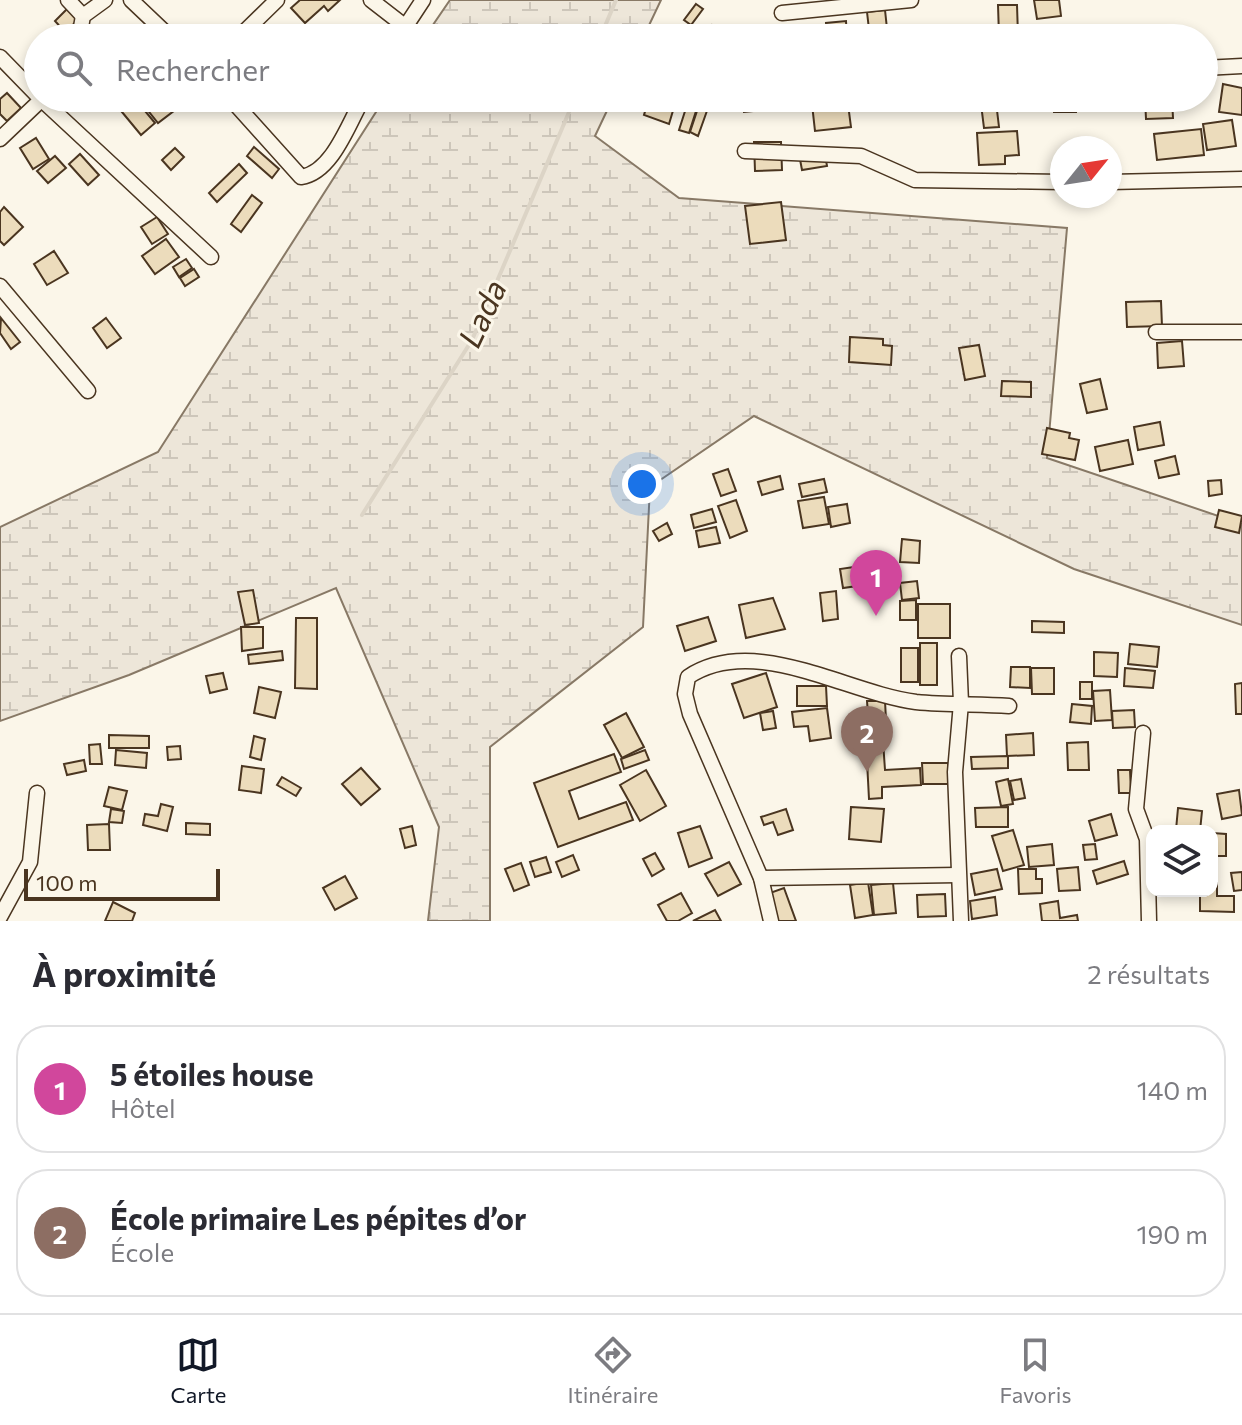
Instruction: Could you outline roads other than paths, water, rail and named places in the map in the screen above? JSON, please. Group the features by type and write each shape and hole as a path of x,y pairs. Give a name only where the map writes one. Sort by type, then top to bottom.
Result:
{"street":[{"path":"68,0 83,16"},
{"path":"82,24 83,16 105,0"},
{"path":"131,0 156,24"},
{"path":"252,24 277,0"},
{"path":"371,0 394,24"},
{"path":"406,24 423,0"},
{"path":"782,13 911,0"},
{"path":"0,57 24,81"},
{"path":"1218,67 1242,66"},
{"path":"0,139 28,112"},
{"path":"56,112 211,257"},
{"path":"243,112 301,177 313,176 324,166 355,112"},
{"path":"745,151 861,156 915,180 1050,182"},
{"path":"1122,182 1242,179"},
{"path":"0,286 88,391"},
{"path":"1156,332 1242,332"},
{"path":"959,656 961,703 955,772 961,921"},
{"path":"771,921 761,878 703,750 685,694 688,677 701,668 753,661 791,667 860,691 917,702 1009,706"},
{"path":"1143,733 1136,809 1147,839 1149,921"},
{"path":"0,917 30,862 37,793"},
{"path":"761,878 958,875"}],"waterway":[{"name":"Lada","path":"606,24 616,0"},
{"name":"Lada","path":"362,515 472,340 569,112"}],"place":[{"name":"5 étoiles house","path":"876,616"},
{"name":"École primaire Les pépites d’or","path":"867,772"}]}
